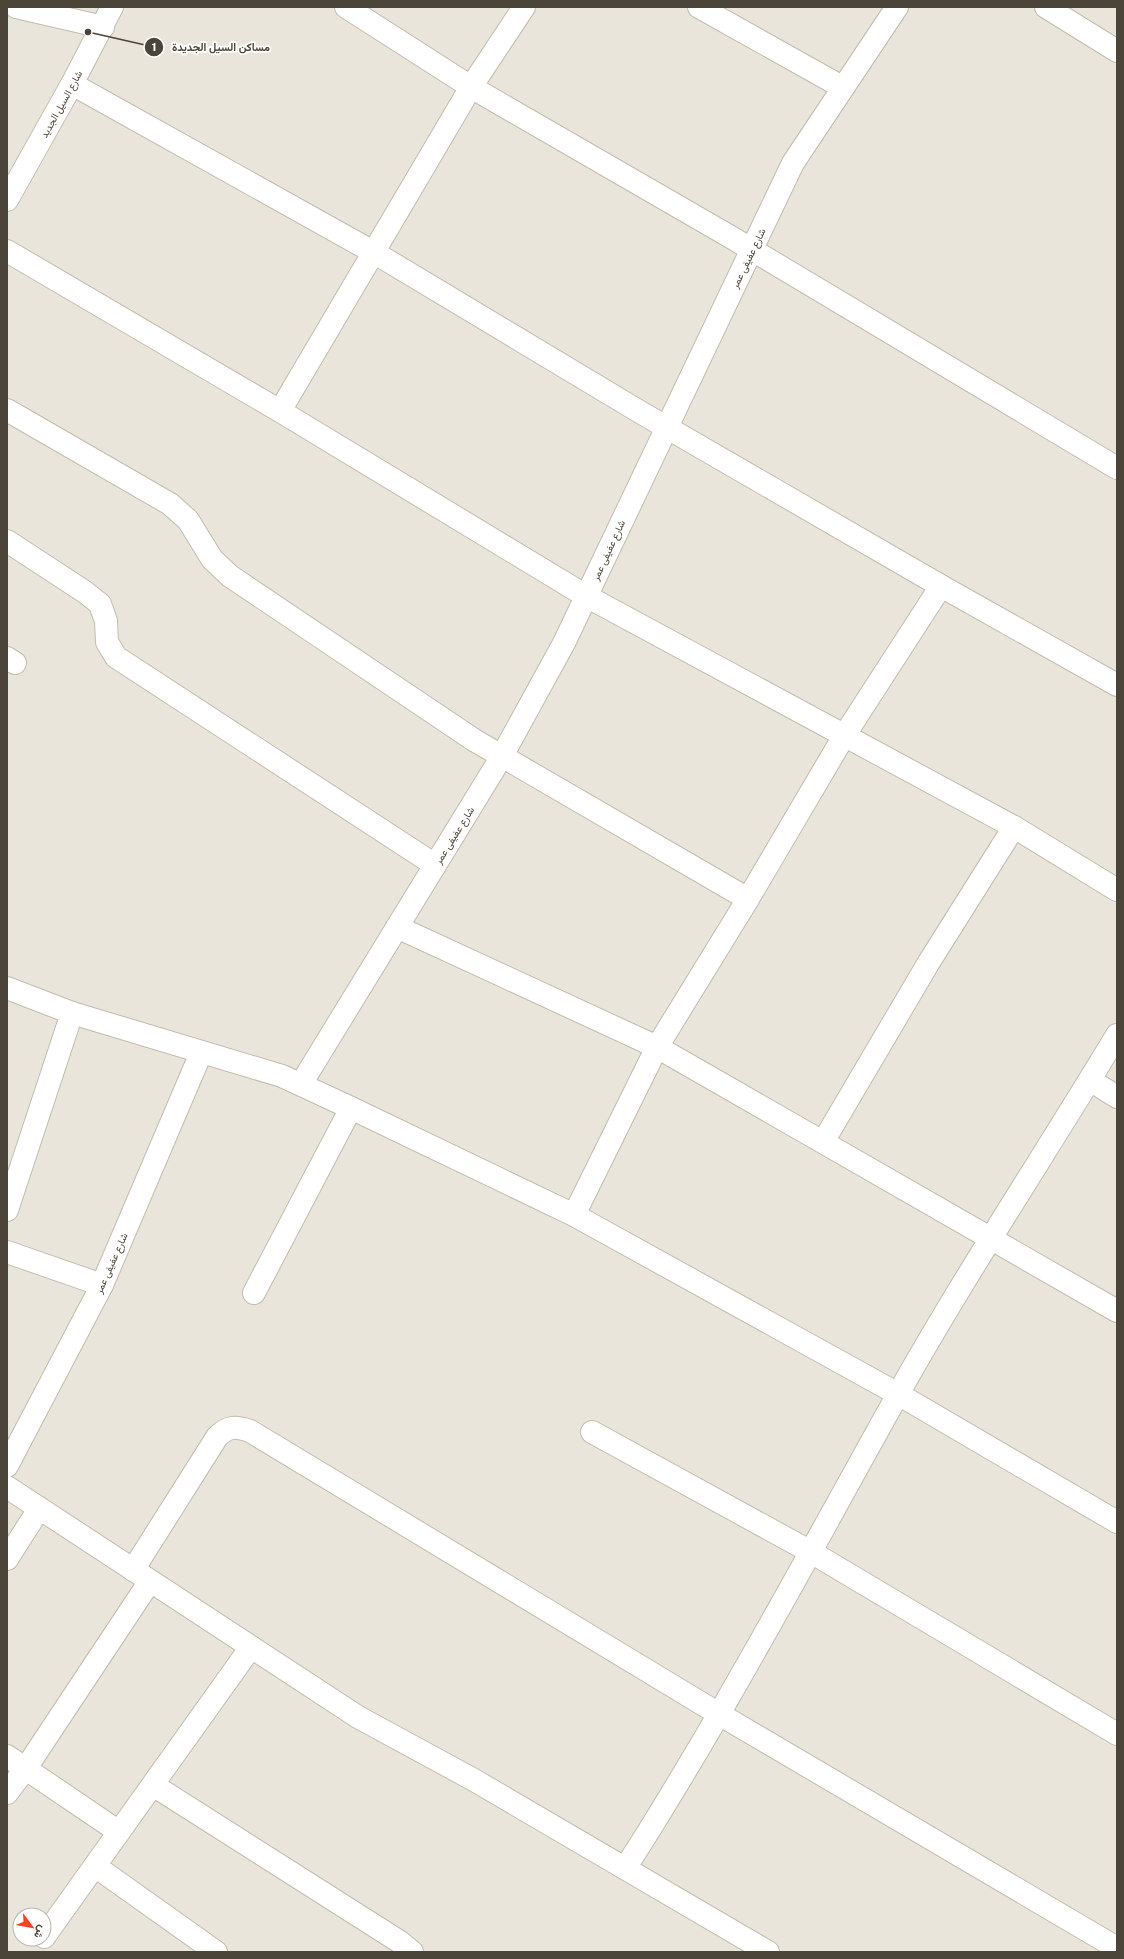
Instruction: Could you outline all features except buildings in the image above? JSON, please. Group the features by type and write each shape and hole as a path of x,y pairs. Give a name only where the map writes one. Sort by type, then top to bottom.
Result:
{"street":[{"path":"16,7 103,27"},
{"name":"شارع السيل الجديد","path":"7,200 72,84 103,27 112,7"},
{"path":"346,7 471,87 752,250 1117,468"},
{"path":"280,411 375,253 471,87 524,7"},
{"path":"699,7 842,87"},
{"name":"شارع عفيفى عمر","path":"301,1084 502,756 564,643 792,163 897,7"},
{"path":"1046,7 1117,51"},
{"path":"72,84 375,253 666,427 941,586 1117,685"},
{"path":"7,251 280,411 586,596 1014,827 1117,890"},
{"path":"7,410 170,504 188,520 212,559 230,576 474,740 748,900"},
{"path":"7,542 85,592 100,604 106,621 107,642 116,657 435,865"},
{"path":"574,1215 657,1047 748,900 844,736 941,586"},
{"path":"823,1142 929,962 1014,827"},
{"path":"397,927 657,1047 1117,1311"},
{"path":"7,988 72,1013 201,1053 282,1076 574,1215 898,1394 1117,1522"},
{"path":"7,1210 72,1013"},
{"path":"625,1868 645,1839 719,1714 811,1552 898,1394 991,1238 1117,1035"},
{"name":"شارع عفيفى عمر","path":"7,1466 102,1285 201,1053"},
{"path":"1090,1080 1117,1097"},
{"path":"254,1293 351,1108"},
{"path":"7,1252 102,1285"},
{"path":"7,1793 26,1768 141,1575 217,1437 226,1429 236,1426 250,1431 719,1714 1117,1948"},
{"path":"592,1432 811,1552 1117,1734"},
{"path":"7,1487 358,1717 474,1780 768,1952"},
{"path":"7,1559 39,1509"},
{"path":"52,1926 251,1647"},
{"path":"7,1756 119,1832"},
{"path":"153,1784 400,1942 412,1952"},
{"path":"95,1866 192,1945 216,1952"}],"shaded area":[{"path":"7,7 1117,7 1117,1952 7,1952"}],"place":[{"name":"مساكن السيل الجديدة","path":"88,32"}]}
